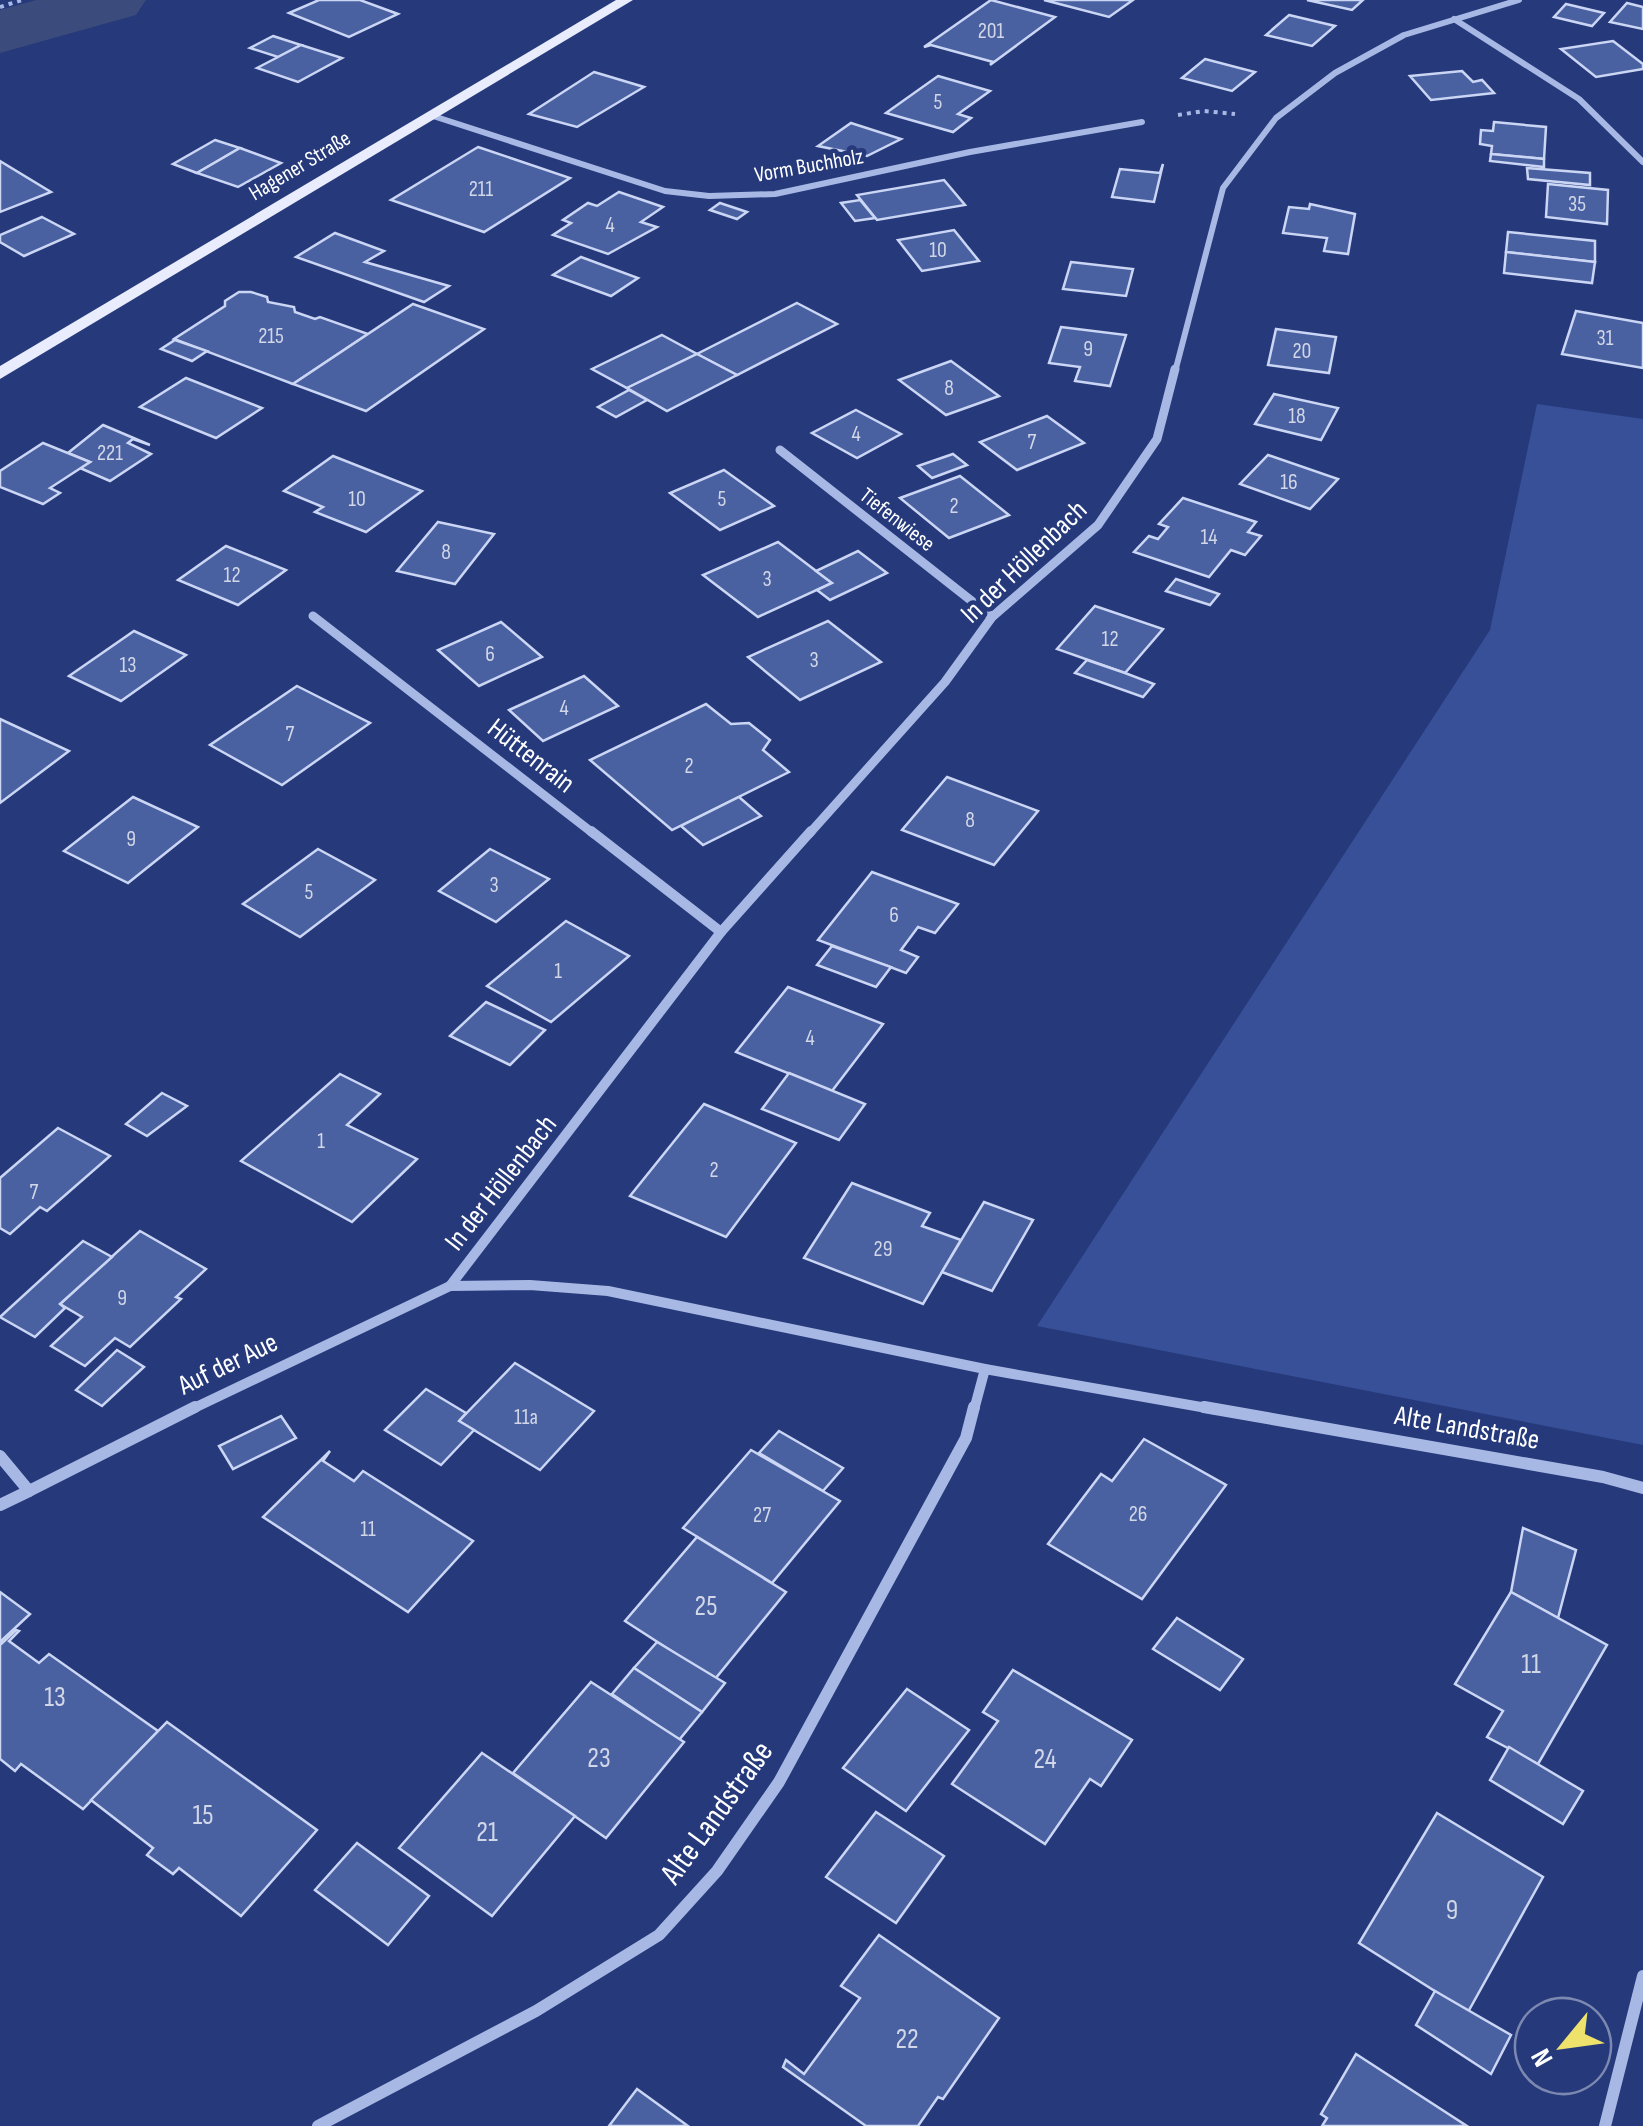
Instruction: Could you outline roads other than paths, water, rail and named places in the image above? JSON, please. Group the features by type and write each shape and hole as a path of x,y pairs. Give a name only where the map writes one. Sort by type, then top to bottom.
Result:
{"main road":[{"name":"Hagener Straße","path":"0,374 626,0"}],"street":[{"name":"In der Höllenbach","path":"450,1286 721,932 945,682 992,617 1098,525 1157,439 1224,188 1276,118 1336,73 1404,35 1518,0"},
{"path":"1454,18 1580,99 1643,162"},
{"name":"Vorm Buchholz","path":"430,114 665,191 709,196 774,194 970,152 1142,122"},
{"name":"Tiefenwiese","path":"780,450 992,617"},
{"name":"Hüttenrain","path":"313,616 721,932"},
{"name":"Alte Landstraße","path":"450,1286 530,1285 608,1291 985,1369 1584,1474 1643,1488"},
{"name":"Auf der Aue","path":"0,1505 228,1390 450,1286"},
{"name":"Alte Landstraße","path":"318,2126 536,2011 659,1934 718,1871 779,1782 966,1438 985,1369"},
{"path":"0,1456 29,1491"},
{"path":"1605,2126 1643,1976"}],"waterway":[{"path":"0,32 112,0"}]}
